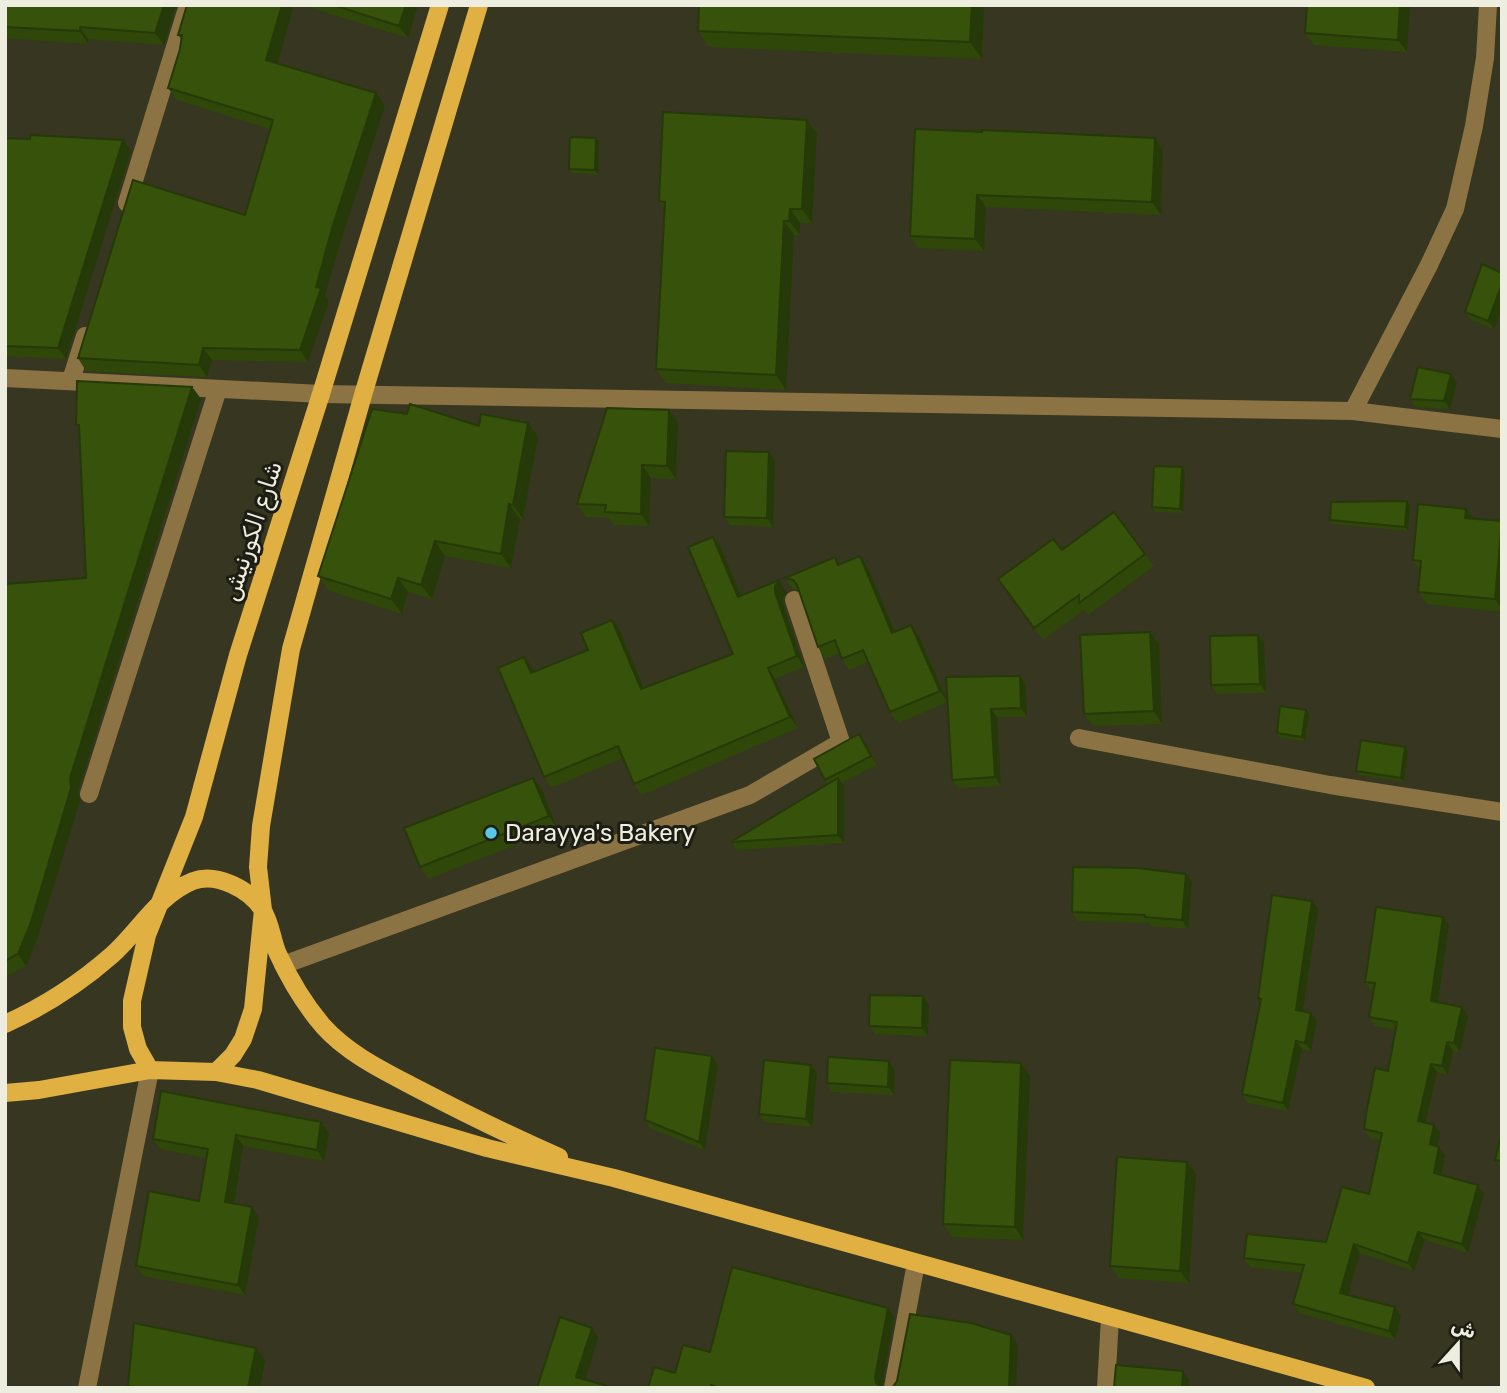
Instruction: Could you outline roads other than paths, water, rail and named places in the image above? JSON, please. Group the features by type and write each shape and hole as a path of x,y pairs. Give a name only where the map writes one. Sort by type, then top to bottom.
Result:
{"main road":[{"name":"شارع الكورنيش","path":"150,1070 138,1049 132,1027 132,1001 147,935 194,817 238,655 440,5"},
{"path":"216,1072 233,1055 243,1039 253,1009 263,910 258,867 261,826 291,649 479,5"},
{"path":"5,1024 73,988 114,953 158,905 177,889 197,880 222,881 246,891 263,910 283,965 297,992 325,1028 363,1060 507,1134 614,1178"},
{"path":"5,1093 39,1090 150,1070 216,1072 258,1080 488,1148 614,1178 1366,1388"}],"street":[{"path":"120,225 188,5"},
{"path":"1353,411 1455,209 1474,126 1485,58 1488,5"},
{"path":"72,380 92,316"},
{"path":"5,378 321,394 1353,411 1502,429"},
{"path":"89,794 218,389"},
{"path":"283,965 750,795 841,741 794,600"},
{"path":"1079,738 1330,785 1502,812"},
{"path":"87,1388 150,1070"},
{"path":"893,1388 916,1263"},
{"path":"1106,1388 1110,1317"}],"place":[{"name":"Darayya's Bakery","path":"491,833"}]}
